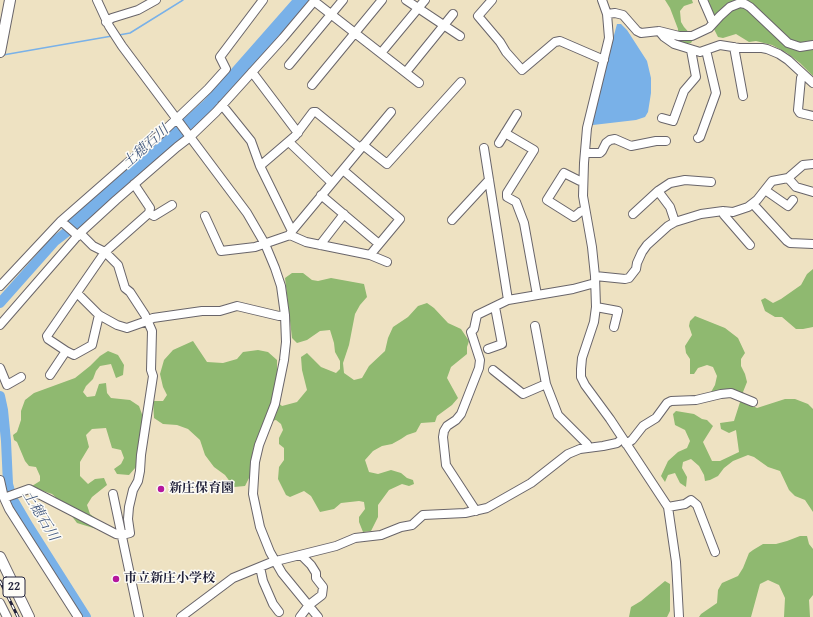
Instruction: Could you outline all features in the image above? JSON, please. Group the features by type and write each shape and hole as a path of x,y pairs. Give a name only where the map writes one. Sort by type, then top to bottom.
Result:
{"main road":[{"path":"0,52 10,0"},
{"name":"22","path":"0,557 29,617"}],"street":[{"path":"97,0 106,22 115,37 238,200 265,244 281,286 285,315 286,342 284,360 275,404 259,445 255,462 253,494 260,527 270,552 282,572 318,617"},
{"path":"106,22 112,18 138,10 156,0"},
{"path":"0,286 62,222 166,130 208,90 226,69 220,57 263,0"},
{"path":"289,65 343,0"},
{"path":"312,85 382,0"},
{"path":"406,0 460,36"},
{"path":"381,53 425,0"},
{"path":"492,0 478,16 522,70 555,42 560,41 604,60"},
{"path":"602,0 607,14 609,38 587,128 583,181 583,196 592,247 596,307 594,322 582,358 580,369 581,377 585,385 610,419 668,507 676,562 679,617"},
{"path":"703,0 713,23"},
{"path":"0,324 78,235 176,147 190,137 222,105 283,38 314,1 419,83"},
{"path":"607,14 615,13 623,15 641,33 658,31 679,36 692,36 706,30 730,7 740,3 750,7 788,43 800,47 813,45"},
{"path":"406,72 453,14"},
{"path":"658,31 674,44 700,52 720,45 762,48 779,54 788,60 813,83"},
{"path":"734,47 743,96"},
{"path":"662,118 673,121 684,92 696,77 691,50"},
{"path":"698,138 700,137 716,93 706,50"},
{"path":"252,72 298,133"},
{"path":"803,74 801,78 798,110 800,113 813,116"},
{"path":"260,166 298,133 313,112 316,112 387,164 461,82"},
{"path":"222,105 251,140 260,166 291,233 306,242 370,255 387,262"},
{"path":"205,216 220,251 255,247 291,233 331,182 343,170 390,112"},
{"path":"499,143 517,114"},
{"path":"505,133 534,150 507,193 507,197 516,202 524,222 537,295"},
{"path":"585,153 600,153 606,143 615,139 631,146 656,141 666,142"},
{"path":"289,142 331,182"},
{"path":"484,148 508,300"},
{"path":"476,511 446,465 444,431 447,426 456,420 461,414 479,368 480,360 471,332 474,329 477,315 508,300 573,289 595,280 598,275 625,279 629,278 633,274 642,252 647,245 662,231 675,222 701,214 723,211 733,212 748,207 753,204 772,181 788,178 803,165 813,164"},
{"path":"343,170 400,219 370,255"},
{"path":"583,181 580,182 564,173 547,200 574,217 585,210"},
{"path":"788,178 796,187 813,192"},
{"path":"452,220 489,180"},
{"path":"633,214 658,191 670,183 685,180 695,182 711,182"},
{"path":"134,184 150,208 150,213"},
{"path":"765,190 788,206 793,200"},
{"path":"658,191 670,207 675,222"},
{"path":"321,195 379,244"},
{"path":"753,204 790,243 812,244 810,240 813,236"},
{"path":"150,213 154,216 172,205"},
{"path":"723,211 724,215 750,245"},
{"path":"99,315 92,345 74,355 48,339 47,336 105,252 150,213"},
{"path":"320,245 344,214"},
{"path":"62,222 93,246 105,252 118,265 125,288 130,292 148,320 152,331 152,383 140,471 129,507 128,519 130,532 122,536"},
{"path":"77,293 99,315 117,325 127,328 153,318 202,311 220,311 237,306 279,316 285,315"},
{"path":"488,348 502,344 494,307"},
{"path":"596,307 618,311 614,327"},
{"path":"535,326 546,384 558,415 587,444 587,448"},
{"path":"50,374 66,351"},
{"path":"0,368 7,386 21,377"},
{"path":"493,370 523,394 546,384"},
{"path":"181,617 233,578 275,561 336,546 355,538 381,535 401,527 412,525 423,515 476,511 493,506 531,483 568,454 576,450 632,440 643,426 656,418 667,403 671,401 696,400 721,394 731,394 753,402"},
{"path":"0,480 4,498 17,524 78,617"},
{"path":"4,498 26,490 33,490 122,536"},
{"path":"113,494 139,617"},
{"path":"668,507 685,504 691,500 697,505 715,552"},
{"path":"300,555 311,565 316,573 316,578 323,586 322,595 309,605 300,617"},
{"path":"260,567 263,581 273,604 279,612"},
{"path":"0,603 7,617"}],"green space":[{"path":"665,0 692,0 693,3 684,6 680,11 681,22 694,38 691,43 683,44 676,40 678,37 678,29 670,8"},
{"path":"708,0 813,0 813,76 787,53 772,45 756,41 749,42 736,34 723,38 718,37 713,27 715,18"},
{"path":"813,269 813,327 796,329 782,317 775,317 765,311 761,300 765,298 773,303 781,299 801,285 807,274"},
{"path":"292,273 303,273 312,280 318,281 331,278 364,284 367,297 355,314 349,345 343,363 344,373 354,380 362,378 369,366 385,351 388,338 393,327 408,317 418,306 427,303 434,308 448,323 461,329 469,341 467,354 451,367 447,378 458,398 452,405 437,416 435,422 421,423 416,432 407,435 392,444 382,446 373,451 365,460 369,472 378,474 391,470 401,473 407,478 413,480 414,484 409,486 402,484 389,490 378,505 378,517 371,531 363,532 359,522 359,517 365,509 364,502 359,501 341,503 334,509 320,512 311,496 304,491 290,497 286,495 278,479 279,467 284,460 284,448 279,444 279,438 283,430 281,424 276,420 263,423 253,449 251,474 245,486 234,487 225,475 214,467 205,455 200,440 188,429 177,425 163,424 154,418 153,401 163,401 167,395 163,387 160,374 164,360 173,350 193,341 207,362 223,363 237,359 243,352 258,350 268,352 277,360 277,376 274,399 282,406 297,402 307,390 302,370 301,357 307,353 321,367 336,373 340,369 340,361 335,352 330,330 320,331 307,340 297,343 292,338 285,278"},
{"path":"695,316 725,328 738,338 745,353 741,359 741,366 747,382 743,392 749,404 757,408 785,399 795,399 808,404 813,409 813,512 805,500 795,496 789,490 780,471 768,467 754,457 748,455 733,461 724,468 718,476 705,481 704,475 699,466 691,459 683,462 682,468 687,477 686,487 680,483 675,473 668,475 665,482 661,476 668,461 678,452 687,448 690,441 685,430 675,425 673,414 676,411 694,414 707,420 713,426 703,442 712,461 720,461 739,452 736,430 729,433 721,429 720,423 734,421 741,399 711,392 715,385 717,376 713,367 707,365 698,368 694,374 690,374 690,359 686,353 685,346 692,335 689,326 690,321"},
{"path":"108,351 118,355 124,365 123,375 116,378 111,364 100,366 93,379 86,386 83,392 87,397 95,396 99,384 106,383 107,393 111,398 130,400 139,406 143,417 141,441 136,467 129,475 117,474 114,469 121,464 124,458 121,450 112,448 106,428 92,429 86,435 89,447 80,462 80,476 88,484 95,479 104,478 107,485 92,497 87,505 90,514 103,524 100,530 77,523 62,503 52,494 33,489 32,486 40,481 40,476 36,467 29,466 25,461 13,435 17,432 21,420 21,411 25,400 34,393 75,378"},
{"path":"800,536 807,536 809,544 813,549 813,595 809,600 810,617 784,617 785,598 779,585 768,580 760,584 751,617 699,617 717,603 718,590 722,583 738,576 749,553 763,544 776,544"},
{"path":"665,581 670,584 670,611 667,617 629,617 631,607 641,601"}],"water":[{"path":"292,0 309,0 278,38 220,103 182,140 78,231 66,221 138,160 204,100"},
{"path":"617,24 621,24 627,30 647,61 651,78 651,93 648,112 645,117 636,120 593,125 592,121 598,95"}],"waterway":[{"path":"119,35 130,33 183,0"},
{"path":"3,55 112,36"},
{"name":"土穂石川","path":"0,303 55,241 77,224"},
{"name":"土穂石川","path":"0,396 6,441 8,484 12,498 86,617"}],"railway":[{"path":"0,581 18,617"}],"place":[{"name":"新庄保育園","path":"161,489"},
{"name":"市立新庄小学校","path":"116,579"}]}
